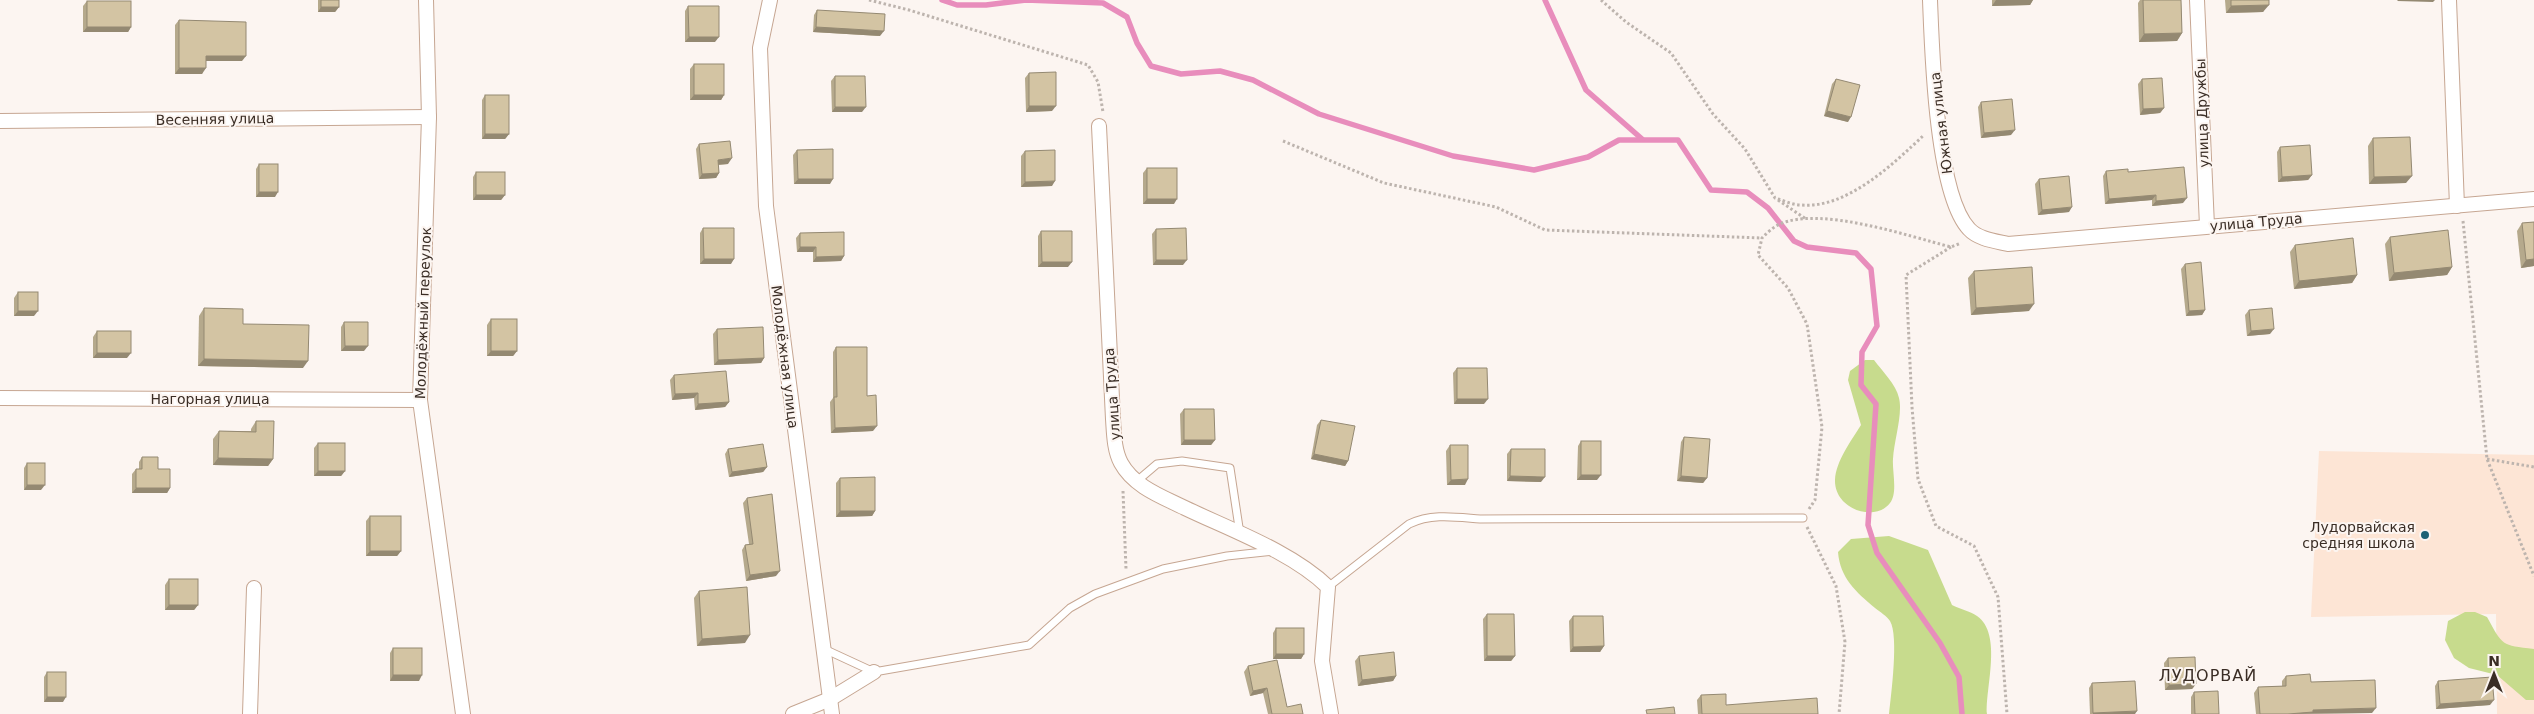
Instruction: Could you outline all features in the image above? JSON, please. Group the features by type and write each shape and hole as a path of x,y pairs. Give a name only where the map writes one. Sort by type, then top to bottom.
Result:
{"street":[{"name":"Молодёжный переулок","path":"426,0 429,117 420,400 463,714"},
{"name":"Молодёжная улица","path":"770,0 760,48 766,206 832,714"},
{"name":"Южная улица","path":"1930,0 1945,174 1955,205 1969,229 1979,236"},
{"name":"улица Дружбы","path":"2198,0 2206,226"},
{"path":"2448,0 2459,205"},
{"name":"Весенняя улица","path":"0,121 429,117"},
{"name":"улица Труда","path":"1101,120 1113,418 1115,445 1123,466 1142,486 1274,551 1316,576 1328,587"},
{"name":"улица Труда","path":"1979,236 2008,244 2534,199"},
{"name":"Нагорная улица","path":"0,398 420,400"},
{"path":"1328,587 1322,661 1331,714"},
{"path":"250,714 254,588"},
{"path":"794,714 830,698 874,672"}],"lane":[{"path":"1137,481 1157,464 1182,461 1230,468 1240,535"},
{"path":"1328,587 1409,524 1422,518 1438,516 1480,519 1803,518"},
{"path":"822,648 874,672 1029,645 1070,608 1095,594 1164,569 1227,556 1274,551"}],"path":[{"path":"869,0 909,10 1088,65 1098,82 1101,120"},
{"path":"1601,0 1626,22 1671,53 1713,114 1745,149 1775,198 1807,220"},
{"path":"1775,198 1801,205 1830,201 1873,180 1940,122"},
{"path":"1283,141 1384,183 1496,207 1545,230 1762,238"},
{"path":"2459,205 2466,237 2487,459 2534,576"},
{"path":"1839,714 1845,642 1836,586 1803,518 1815,500 1822,428 1807,324 1788,288 1758,255 1762,238 1774,227 1782,223 1807,220 1847,220 1951,247"},
{"path":"1979,236 1951,247 1906,275 1918,479 1936,526 1974,546 1998,597 2007,714"},
{"path":"2487,459 2534,466"},
{"path":"1123,466 1127,582"}],"shaded area":[{"name":"Лудорвайская средняя школа","path":"2319,451 2534,455 2534,714 2497,714 2496,614 2311,617"}],"green space":[{"path":"1865,360 1874,360 1895,388 1900,404 1893,459 1894,494 1890,503 1883,509 1875,512 1856,510 1848,505 1841,499 1836,490 1835,480 1841,458 1861,425 1848,380 1850,371"},
{"path":"1889,536 1928,550 1952,605 1974,614 1985,624 1991,648 1987,714 1889,714 1894,666 1893,629 1887,617 1861,596 1850,584 1839,561 1838,552 1851,539"},
{"path":"2465,612 2475,612 2487,617 2496,634 2509,645 2534,649 2534,700 2526,700 2497,675 2469,668 2454,658 2445,640 2448,621"}],"building":[{"path":"321,0 339,0 339,7 321,7"},
{"path":"2143,0 2181,0 2182,33 2144,34"},
{"path":"2231,0 2269,0 2269,5 2231,6"},
{"path":"87,1 131,1 131,27 87,27"},
{"path":"688,6 719,6 719,37 689,37"},
{"path":"817,10 885,14 884,31 816,27"},
{"path":"179,20 246,22 246,56 206,56 206,68 179,68"},
{"path":"694,64 724,64 724,95 694,95"},
{"path":"1056,72 1056,106 1029,106 1029,73"},
{"path":"835,76 865,76 866,107 835,107"},
{"path":"2162,78 2164,108 2143,109 2142,79"},
{"path":"1836,79 1860,85 1851,117 1827,111"},
{"path":"485,95 509,95 509,134 485,134"},
{"path":"2012,99 2015,130 1984,133 1981,102"},
{"path":"2410,137 2412,176 2374,177 2373,138"},
{"path":"730,141 732,158 718,160 719,173 702,174 699,144"},
{"path":"2310,145 2312,175 2282,177 2280,147"},
{"path":"833,149 833,179 798,179 797,150"},
{"path":"1055,150 1055,181 1025,182 1025,151"},
{"path":"259,164 278,164 278,192 259,192"},
{"path":"2184,167 2187,198 2156,201 2156,195 2109,199 2106,171 2128,169 2128,172"},
{"path":"1147,168 1177,168 1177,199 1147,199"},
{"path":"476,172 505,172 505,195 476,195"},
{"path":"2069,176 2072,207 2042,210 2039,179"},
{"path":"2534,222 2534,259 2526,260 2522,223"},
{"path":"703,228 734,228 734,259 704,259"},
{"path":"1186,228 1187,260 1156,260 1156,229"},
{"path":"2448,230 2452,267 2394,273 2390,237"},
{"path":"1041,231 1072,231 1072,262 1042,262"},
{"path":"844,232 844,256 816,257 816,247 800,247 800,233"},
{"path":"2353,238 2357,275 2299,281 2295,245"},
{"path":"2201,262 2205,310 2189,311 2185,264"},
{"path":"2032,267 2034,304 1976,308 1974,271"},
{"path":"18,292 38,292 38,311 18,311"},
{"path":"204,308 243,309 243,324 309,325 308,361 204,359"},
{"path":"2272,308 2274,329 2251,331 2249,310"},
{"path":"491,319 517,319 517,351 491,351"},
{"path":"344,322 368,322 368,346 345,346"},
{"path":"763,327 764,358 718,360 717,329"},
{"path":"97,331 131,331 131,353 97,353"},
{"path":"836,347 867,347 867,396 876,395 877,426 835,428 834,397 837,397"},
{"path":"1457,368 1487,368 1488,399 1457,399"},
{"path":"726,371 729,402 698,404 698,393 675,394 674,375"},
{"path":"1184,409 1214,409 1215,440 1184,440"},
{"path":"1321,420 1355,426 1348,461 1314,454"},
{"path":"256,421 274,421 273,459 218,458 219,431 256,432"},
{"path":"1684,437 1710,439 1707,478 1681,476"},
{"path":"1581,441 1601,441 1601,475 1581,475"},
{"path":"318,443 345,443 345,471 318,471"},
{"path":"763,444 767,467 732,472 728,449"},
{"path":"1450,445 1468,445 1468,479 1451,480"},
{"path":"1511,449 1545,449 1545,477 1510,476"},
{"path":"142,457 158,457 158,469 170,469 170,488 136,488 136,469 142,469"},
{"path":"27,463 45,463 45,485 27,485"},
{"path":"875,477 875,511 840,511 840,478"},
{"path":"772,494 780,571 750,575 745,545 753,544 747,498"},
{"path":"370,516 401,516 401,551 370,551"},
{"path":"169,579 198,579 198,605 169,605"},
{"path":"747,587 750,635 702,639 699,591"},
{"path":"1487,614 1514,614 1515,656 1487,656"},
{"path":"1573,616 1603,616 1604,646 1573,647"},
{"path":"1276,628 1304,628 1304,654 1276,654"},
{"path":"393,648 422,648 422,675 393,675"},
{"path":"1394,652 1396,676 1362,680 1359,656"},
{"path":"2195,657 2196,684 2169,685 2168,658"},
{"path":"1277,660 1287,707 1301,704 1303,714 1272,714 1267,688 1253,691 1248,666"},
{"path":"47,672 66,672 66,697 47,697"},
{"path":"2310,674 2311,682 2375,680 2376,708 2260,714 2258,687 2286,686 2286,676"},
{"path":"2492,677 2494,700 2440,704 2438,681"},
{"path":"2135,681 2137,711 2093,713 2092,683"},
{"path":"2218,691 2219,714 2195,714 2194,692"},
{"path":"1726,694 1726,705 1817,698 1818,714 1702,714 1701,695"},
{"path":"1674,707 1675,714 1647,714 1646,710"}],"waterway":[{"path":"942,0 957,5 986,5 1026,0 1103,3 1127,17 1137,43 1151,66 1181,74 1220,71 1253,80 1319,114 1453,156 1534,170 1588,157 1619,140 1678,140 1711,190 1747,192 1768,208 1794,241 1807,247 1856,253 1871,269 1877,326 1862,352 1861,385 1876,404 1868,525 1877,553 1940,643 1959,677 1962,714"},
{"path":"1545,0 1586,90 1642,139"}],"place":[{"name":"Лудорвайская средняя школа","path":"2425,535"}],"district":[{"name":"ЛУДОРВАЙ","path":"2208,675"}]}
